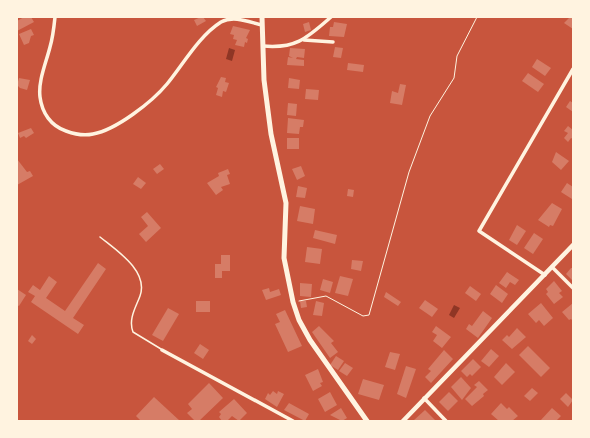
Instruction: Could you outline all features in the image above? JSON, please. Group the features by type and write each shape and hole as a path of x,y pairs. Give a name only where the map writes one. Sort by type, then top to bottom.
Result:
{"main road":[{"path":"262,17 264,80 270,128 286,203 284,258 293,302 300,323 312,344 367,421"}],"street":[{"path":"54,17 51,46 40,87 41,106 48,119 56,127 67,132 84,135 94,134 114,125 152,99 167,84 206,35 221,22 235,18 262,24"},
{"path":"262,46 285,46 303,40 331,17"},
{"path":"303,40 333,42"},
{"path":"545,274 480,231 573,69"},
{"path":"403,421 573,245"},
{"path":"552,267 573,288"},
{"path":"162,350 293,421"},
{"path":"424,398 446,421"}],"lane":[{"path":"100,237 128,261 138,278 141,292 132,316 131,326 133,332 162,350"}],"path":[{"path":"293,302 326,296 363,316 369,315 409,172 430,116 454,78 457,56 477,17"}],"shaded area":[{"path":"229,48 235,50 232,61 226,59"},
{"path":"454,305 460,308 454,318 449,315"}],"building":[{"path":"24,17 31,17 34,22 17,31 17,21"},
{"path":"203,17 206,21 197,26 194,20"},
{"path":"570,17 573,17 573,29 564,23"},
{"path":"309,22 311,30 305,32 303,24"},
{"path":"334,22 347,24 344,37 329,36 330,27 333,27"},
{"path":"233,26 250,30 246,38 248,39 247,43 245,42 244,47 235,45 237,40 233,39 234,35 230,34"},
{"path":"31,29 34,35 31,36 29,43 24,45 19,34"},
{"path":"335,47 343,48 341,58 333,57"},
{"path":"290,48 305,49 304,58 297,57 296,59 304,60 304,66 287,65 288,57 293,58 289,56"},
{"path":"537,59 551,68 545,76 532,67"},
{"path":"348,63 364,65 363,72 347,70"},
{"path":"528,73 544,84 538,92 522,81"},
{"path":"221,77 226,78 225,82 229,83 226,92 223,91 222,97 216,95 218,88 216,87"},
{"path":"19,78 30,80 27,90 20,88 17,85"},
{"path":"289,78 300,80 299,89 288,88"},
{"path":"400,84 406,85 402,105 390,103 392,91 398,93"},
{"path":"306,89 319,90 318,100 305,99"},
{"path":"570,101 573,103 573,112 566,107"},
{"path":"288,103 297,104 296,116 287,115"},
{"path":"288,118 304,120 303,127 300,127 299,134 287,133"},
{"path":"568,126 573,130 573,139 571,138 568,142 564,138 568,133 564,131"},
{"path":"31,128 34,133 26,138 24,136 20,138 18,133"},
{"path":"287,138 299,138 299,149 287,149"},
{"path":"556,152 569,161 561,170 552,162"},
{"path":"17,159 27,172 30,171 33,176 17,185"},
{"path":"160,164 164,169 157,174 153,169"},
{"path":"301,166 305,176 297,180 292,169"},
{"path":"228,169 230,174 227,175 230,184 221,187 223,190 216,195 207,183 219,176 218,173"},
{"path":"138,177 146,183 141,189 133,184"},
{"path":"567,183 573,187 572,199 561,192"},
{"path":"298,186 307,188 305,198 296,197"},
{"path":"348,189 354,190 353,197 347,196"},
{"path":"552,203 562,209 553,226 550,225 549,227 538,220"},
{"path":"300,206 315,209 313,224 297,221"},
{"path":"147,212 161,228 146,242 139,234 148,226 141,217"},
{"path":"517,225 526,231 517,245 509,240"},
{"path":"315,230 337,235 335,244 313,238"},
{"path":"534,233 543,239 533,254 524,248"},
{"path":"307,247 322,249 320,264 305,262"},
{"path":"221,255 230,255 230,271 222,271 222,278 215,278 215,264 221,264"},
{"path":"352,260 363,261 361,271 351,269"},
{"path":"98,263 106,269 73,318 84,325 78,334 31,302 35,296 28,292 33,285 40,290 49,276 57,282 46,298 65,311"},
{"path":"571,268 573,268 573,281 566,274"},
{"path":"507,272 519,280 515,285 510,282 506,288 499,283"},
{"path":"340,276 353,279 348,296 335,293"},
{"path":"323,279 333,282 330,293 320,290"},
{"path":"554,281 562,291 559,293 563,297 554,304 546,294 548,292 546,289"},
{"path":"300,283 312,284 311,297 300,296"},
{"path":"496,285 508,294 502,303 490,294"},
{"path":"470,286 481,294 476,301 465,293"},
{"path":"269,288 270,292 279,289 281,295 266,300 262,290"},
{"path":"17,289 26,295 19,306 17,305"},
{"path":"386,292 401,302 398,306 384,297"},
{"path":"425,300 438,309 432,317 419,308"},
{"path":"196,301 210,301 210,312 196,312"},
{"path":"300,301 306,301 307,307 301,308"},
{"path":"316,301 324,303 322,316 313,315"},
{"path":"541,303 553,318 544,326 539,320 536,323 528,314"},
{"path":"573,303 573,321 571,319 569,320 562,312"},
{"path":"168,308 179,314 163,341 152,335"},
{"path":"285,310 302,346 288,352 275,324 280,322 276,314"},
{"path":"483,311 492,318 478,338 466,329 469,324 472,326"},
{"path":"319,326 334,341 331,343 338,352 330,358 312,332"},
{"path":"436,326 451,337 442,348 433,341 437,335 432,332"},
{"path":"517,328 526,337 512,349 502,340 507,335 509,337"},
{"path":"32,335 36,339 32,344 28,341"},
{"path":"200,344 209,350 203,359 194,353"},
{"path":"528,346 550,368 541,377 519,355"},
{"path":"491,349 499,356 489,367 481,361"},
{"path":"444,350 453,359 431,383 425,377 431,371 428,369"},
{"path":"390,352 400,354 395,370 385,367"},
{"path":"336,356 344,361 338,370 330,365"},
{"path":"473,359 481,367 472,376 470,374 467,377 461,371"},
{"path":"345,363 353,368 347,376 339,371"},
{"path":"506,363 515,372 502,385 494,377"},
{"path":"406,366 416,369 406,398 397,394"},
{"path":"318,369 323,382 320,383 322,386 313,391 305,375"},
{"path":"461,377 471,388 462,400 451,387"},
{"path":"363,379 384,385 379,400 358,394"},
{"path":"479,381 488,390 483,394 484,396 472,406 465,399 477,387 474,385"},
{"path":"209,383 223,398 199,421 195,421 187,413 192,409 188,404"},
{"path":"532,388 538,393 530,401 524,396"},
{"path":"273,391 277,394 278,391 284,394 277,407 265,399 268,393 270,395"},
{"path":"330,392 337,405 325,412 318,399"},
{"path":"449,392 458,401 448,411 439,402"},
{"path":"566,393 573,400 568,407 560,399"},
{"path":"154,397 180,421 141,421 136,416"},
{"path":"234,399 247,413 239,421 232,416 227,421 222,421 219,417 221,414 219,412"},
{"path":"289,403 309,414 305,421 284,410"},
{"path":"501,403 507,409 509,407 518,416 512,421 499,421 491,414"},
{"path":"341,408 347,418 342,421 330,415"},
{"path":"552,408 561,416 556,421 540,421"},
{"path":"425,410 436,421 413,421"}]}
